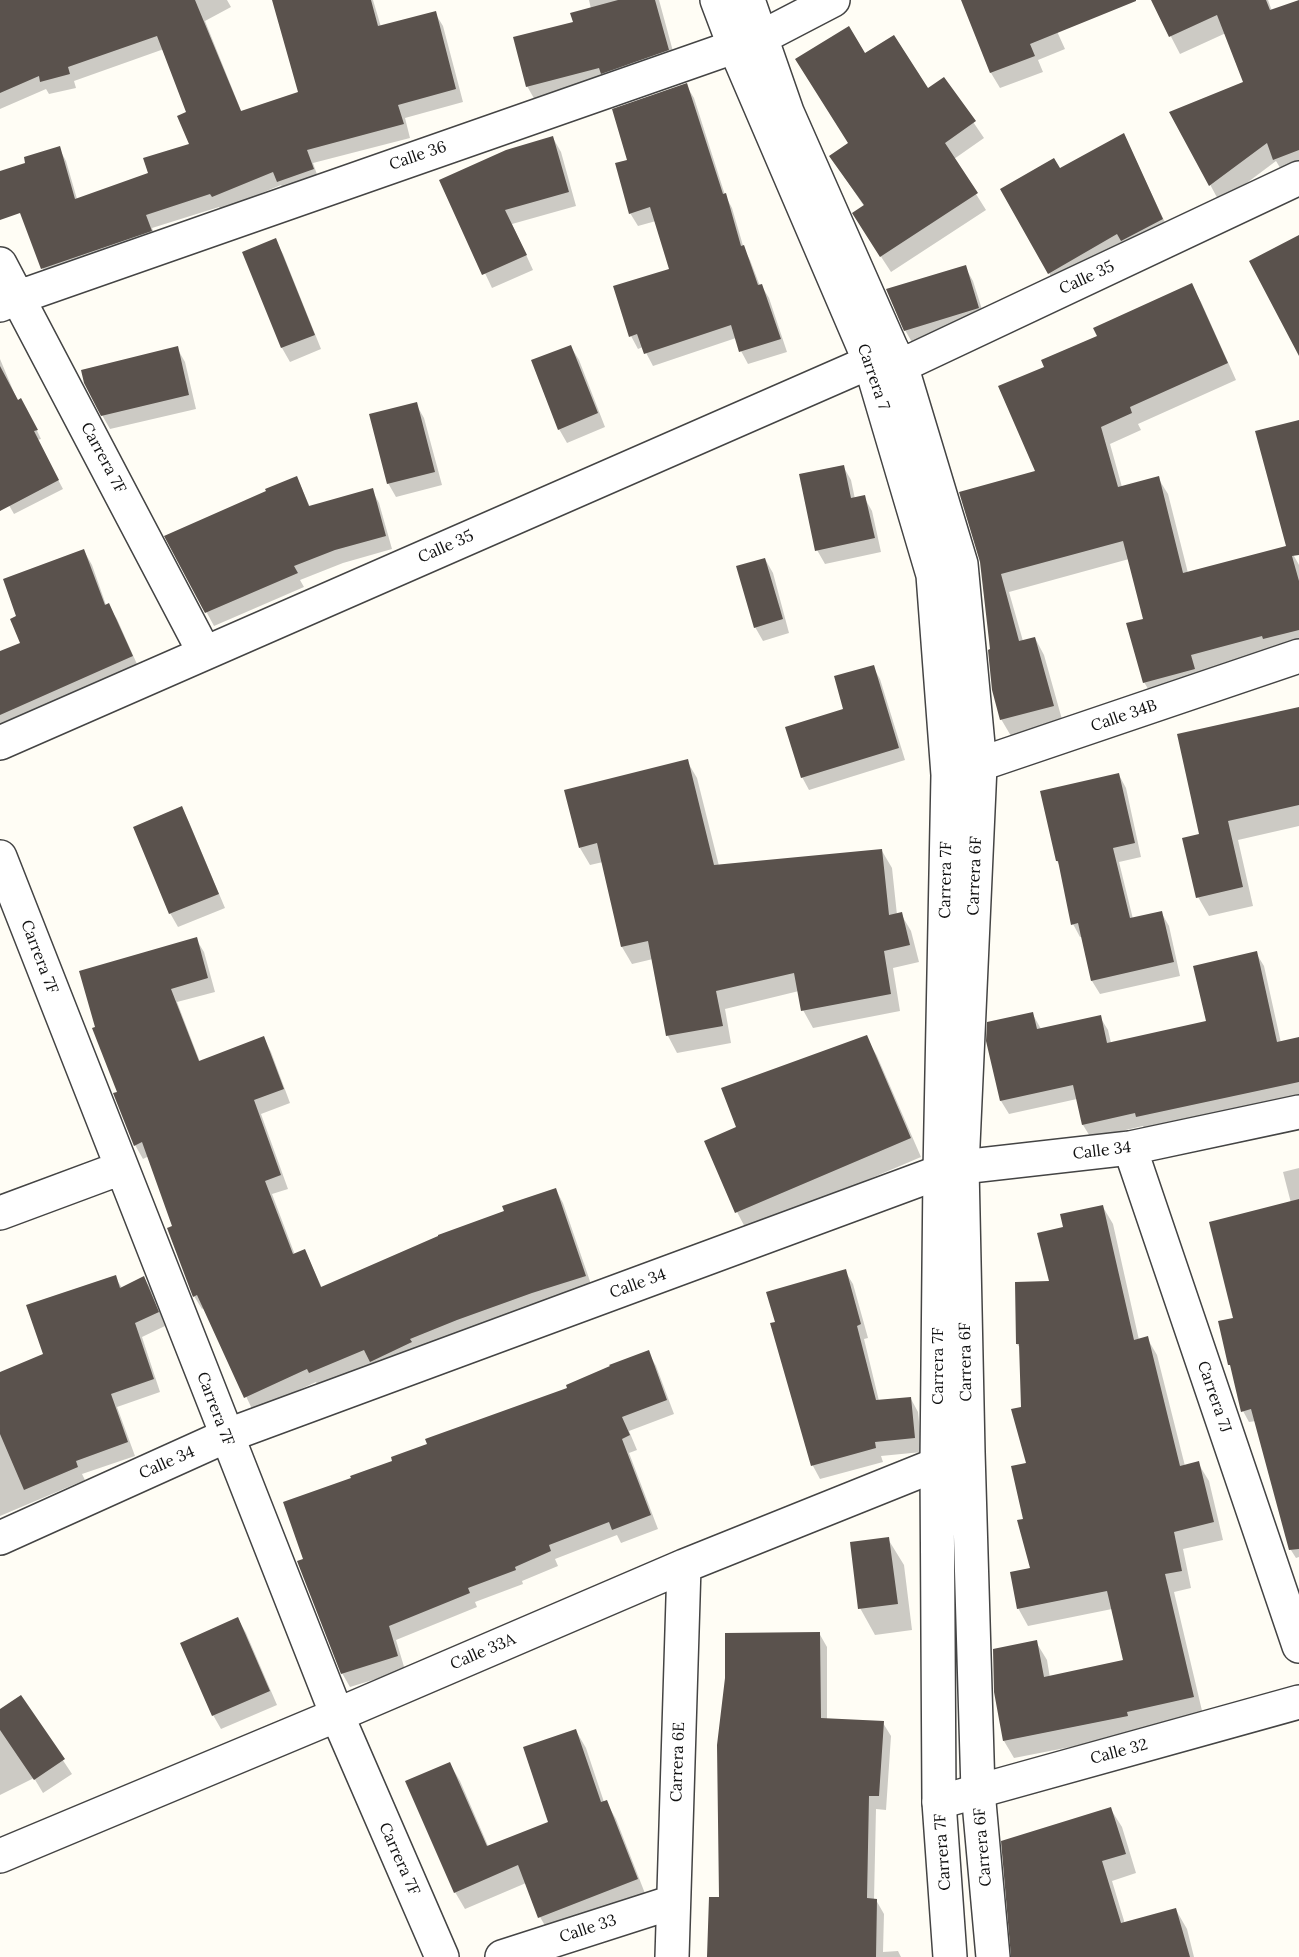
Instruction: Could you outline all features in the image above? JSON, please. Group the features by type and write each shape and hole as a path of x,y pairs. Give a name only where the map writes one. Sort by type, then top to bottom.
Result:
{"street":[{"name":"Carrera 7","path":"717,0 748,41 787,112 961,564 980,766"},
{"name":"Carrera 7","path":"748,0 748,41"},
{"name":"Calle 36","path":"9,301 748,41 833,0"},
{"name":"Calle 35","path":"0,743 204,652 885,364 1299,178"},
{"name":"Carrera 7F","path":"0,264 9,301 204,652"},
{"name":"Carrera 7","path":"885,364 933,575 948,775"},
{"name":"Calle 34B","path":"948,775 1299,656"},
{"name":"Carrera 6F","path":"980,766 951,1170 968,1452 978,1791 993,1957"},
{"name":"Carrera 7F","path":"948,775 951,1170 937,1464 939,1802 950,1957"},
{"name":"Carrera 7F","path":"0,857 336,1715 442,1957"},
{"name":"Calle 34","path":"0,1538 226,1436 951,1170 1130,1148 1299,1112"},
{"name":"Carrera 7J","path":"1130,1148 1299,1646"},
{"path":"0,1213 121,1168"},
{"name":"Calle 33A","path":"0,1856 684,1566 968,1452"},
{"name":"Carrera 6E","path":"672,1957 684,1566"},
{"name":"Calle 32","path":"939,1802 1299,1702"},
{"name":"Calle 33","path":"502,1957 673,1902"}],"building":[{"path":"0,0 195,0 241,111 298,92 272,0 371,0 378,26 436,11 456,89 398,105 404,124 307,150 314,169 277,182 273,172 212,197 210,194 146,215 152,231 41,269 20,213 0,220 0,171 25,163 24,157 60,146 75,199 148,173 143,158 189,144 177,116 186,112 157,36 68,67 70,74 40,82 39,76 0,93"},
{"path":"618,0 655,0 669,50 601,74 599,68 526,87 513,37 573,22 570,13"},
{"path":"961,0 1136,1 1030,44 1035,56 990,73"},
{"path":"1151,0 1266,0 1270,10 1299,0 1299,150 1273,160 1267,143 1209,186 1169,112 1243,82 1217,15 1169,37"},
{"path":"849,26 865,53 894,35 928,88 944,77 976,121 945,143 978,193 880,257 852,213 864,205 829,156 848,143 795,59"},
{"path":"687,83 723,194 726,193 741,246 744,245 758,285 762,284 781,339 739,352 731,325 644,354 637,334 629,337 613,286 669,269 650,207 629,214 615,163 627,160 612,109"},
{"path":"1124,133 1163,219 1121,241 1117,234 1048,274 1000,189 1054,158 1060,168"},
{"path":"553,136 569,192 505,210 527,255 482,275 439,180 506,150"},
{"path":"1299,235 1299,356 1249,261"},
{"path":"276,238 315,335 281,348 242,252"},
{"path":"966,265 979,308 904,331 886,289"},
{"path":"1192,283 1228,363 1130,407 1132,413 1101,427 1118,487 1159,476 1183,573 1286,546 1255,431 1299,420 1299,555 1292,556 1299,581 1299,630 1263,639 1262,636 1191,655 1195,669 1143,683 1126,623 1143,619 1123,541 1001,574 1019,641 1035,637 1054,706 1000,720 992,690 988,650 990,649 980,562 959,492 1035,471 998,386 1044,367 1041,360 1097,336 1093,328"},
{"path":"571,345 598,413 558,430 531,360"},
{"path":"178,346 189,395 101,416 84,383 81,370"},
{"path":"0,366 18,400 21,398 38,430 34,431 59,480 0,511"},
{"path":"417,402 435,472 387,484 369,414"},
{"path":"844,465 851,498 865,495 875,538 815,551 799,474"},
{"path":"297,476 309,506 373,488 386,536 335,550 294,566 298,573 205,613 164,536"},
{"path":"84,549 105,605 109,603 133,656 0,715 0,651 20,643 10,619 16,616 3,579"},
{"path":"765,558 783,619 754,628 736,566"},
{"path":"874,665 899,748 801,778 785,727 843,709 834,676"},
{"path":"1299,707 1299,805 1228,821 1243,887 1196,898 1182,838 1199,834 1177,734"},
{"path":"688,759 714,865 882,849 889,915 902,912 910,945 884,951 891,994 801,1011 794,973 716,991 723,1026 666,1036 648,941 621,947 597,843 579,848 564,790"},
{"path":"1119,773 1135,843 1113,848 1130,918 1162,911 1174,962 1091,981 1078,923 1071,925 1040,791"},
{"path":"182,806 219,894 169,914 133,827"},
{"path":"197,937 208,978 171,989 199,1061 264,1036 284,1089 254,1100 281,1175 265,1181 293,1254 305,1249 321,1287 438,1235 504,1211 502,1206 556,1188 586,1276 457,1320 410,1339 412,1342 370,1362 364,1350 309,1373 307,1369 244,1398 197,1295 193,1297 167,1228 172,1226 142,1142 134,1146 113,1093 117,1092 92,1028 95,1027 79,971"},
{"path":"1257,951 1277,1042 1299,1037 1299,1082 1136,1117 1135,1113 1082,1125 1073,1085 1000,1101 986,1041 987,1022 1033,1012 1037,1029 1101,1015 1107,1043 1206,1021 1193,966"},
{"path":"867,1035 911,1138 735,1213 704,1141 736,1127 721,1088"},
{"path":"1299,1199 1299,1549 1289,1550 1251,1409 1241,1412 1230,1365 1228,1365 1218,1321 1233,1318 1209,1222"},
{"path":"1103,1205 1134,1340 1148,1336 1180,1466 1199,1461 1214,1522 1174,1532 1182,1571 1165,1574 1194,1697 1127,1712 1128,1716 1003,1741 994,1692 993,1649 1037,1640 1044,1677 1123,1660 1107,1591 1017,1609 1010,1572 1030,1568 1017,1520 1023,1519 1011,1466 1026,1463 1011,1409 1021,1407 1019,1344 1016,1344 1015,1282 1049,1281 1037,1233 1063,1227 1060,1214"},
{"path":"846,1269 861,1324 857,1326 876,1400 911,1397 915,1438 875,1442 876,1448 811,1466 770,1323 775,1322 766,1292"},
{"path":"116,1275 120,1288 144,1276 159,1312 135,1323 154,1379 111,1394 128,1442 76,1461 78,1467 24,1490 0,1434 0,1372 43,1354 26,1305"},
{"path":"649,1350 667,1400 622,1417 630,1435 622,1439 651,1515 612,1530 609,1522 549,1545 551,1551 515,1567 516,1570 468,1588 470,1593 389,1626 398,1656 341,1674 297,1561 303,1559 283,1502 392,1461 391,1457 427,1444 425,1439 567,1388 566,1385 609,1365"},
{"path":"889,1537 898,1604 858,1609 850,1542"},
{"path":"238,1617 270,1691 212,1716 180,1643"},
{"path":"820,1632 821,1718 884,1721 879,1796 869,1796 867,1898 877,1899 876,1957 707,1957 709,1897 719,1897 717,1745 725,1678 725,1633"},
{"path":"21,1695 65,1759 34,1780 0,1730 0,1709"},
{"path":"576,1729 601,1802 607,1800 638,1879 538,1918 518,1865 454,1893 405,1781 450,1762 487,1846 548,1822 523,1747"},
{"path":"1111,1807 1126,1854 1102,1861 1121,1923 1176,1908 1190,1957 1011,1957 1001,1841"}]}
